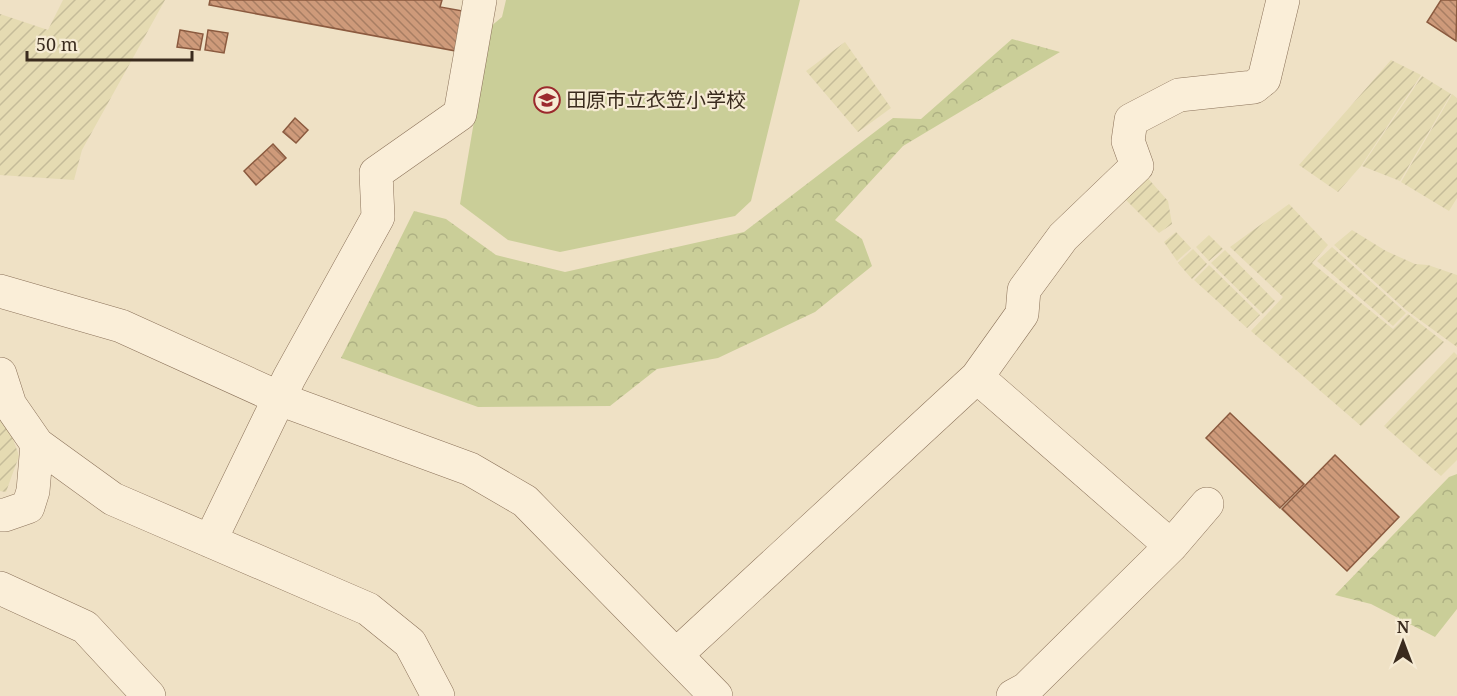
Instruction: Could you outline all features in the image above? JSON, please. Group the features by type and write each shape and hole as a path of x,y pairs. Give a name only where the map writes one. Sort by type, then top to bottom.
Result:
{"street":[{"path":"210,541 280,396 378,217 376,172 459,114 480,0"},
{"path":"676,655 977,377 1022,314 1024,290 1063,237 1137,166 1128,141 1131,120 1179,95 1254,87 1264,79 1283,0"},
{"path":"0,291 121,326 280,396 470,469 525,501 716,696"},
{"path":"0,374 10,405 37,444 113,499 368,609 410,643 438,696"},
{"path":"977,377 1170,546"},
{"path":"0,514 5,515 28,507 33,491 37,444"},
{"path":"1013,696 1026,689 1170,546 1207,504"},
{"path":"0,588 85,627 149,696"}],"shaded area":[{"path":"63,0 165,0 82,150 74,180 0,175 0,14 48,30"},
{"path":"845,42 891,108 858,132 806,71"},
{"path":"1391,60 1421,75 1361,166 1338,192 1299,165"},
{"path":"1422,76 1451,94 1400,181 1362,166"},
{"path":"1452,94 1457,98 1457,198 1449,211 1401,182"},
{"path":"1145,175 1168,201 1172,224 1159,233 1120,194"},
{"path":"1289,204 1328,245 1312,263 1393,329 1408,314 1444,342 1361,426 1251,331 1283,297 1230,247"},
{"path":"1352,230 1386,251 1415,264 1428,265 1457,275 1457,347 1406,310 1334,245"},
{"path":"1176,232 1191,248 1177,261 1164,242"},
{"path":"1209,235 1223,249 1209,261 1196,247"},
{"path":"1332,247 1406,313 1393,326 1317,261"},
{"path":"1193,249 1207,264 1192,279 1178,263"},
{"path":"1225,250 1275,301 1263,314 1211,263"},
{"path":"1209,265 1260,315 1247,328 1194,280"},
{"path":"1454,352 1457,355 1457,460 1441,476 1384,426"},
{"path":"0,402 19,456 6,492 0,491"}],"green space":[{"path":"506,0 800,0 751,201 735,216 560,252 508,240 460,204 490,27 502,17"},
{"path":"1012,39 1060,52 903,146 835,220 862,239 872,266 815,312 718,358 657,369 610,406 478,407 341,358 414,211 446,219 496,255 565,272 744,232 893,118 921,119"},
{"path":"1457,474 1457,609 1435,637 1371,604 1335,595 1449,477"}],"building":[{"path":"210,0 442,0 440,7 463,11 456,51 209,5"},
{"path":"1441,0 1457,0 1456,41 1427,22"},
{"path":"180,30 203,34 200,50 177,47"},
{"path":"208,30 228,33 224,53 205,50"},
{"path":"295,118 308,130 296,143 283,132"},
{"path":"273,144 286,158 256,185 244,171"},
{"path":"1230,413 1304,484 1280,508 1206,438"},
{"path":"1335,455 1399,517 1347,571 1282,509"}],"place":[{"name":"田原市立衣笠小学校","path":"547,100"}]}
